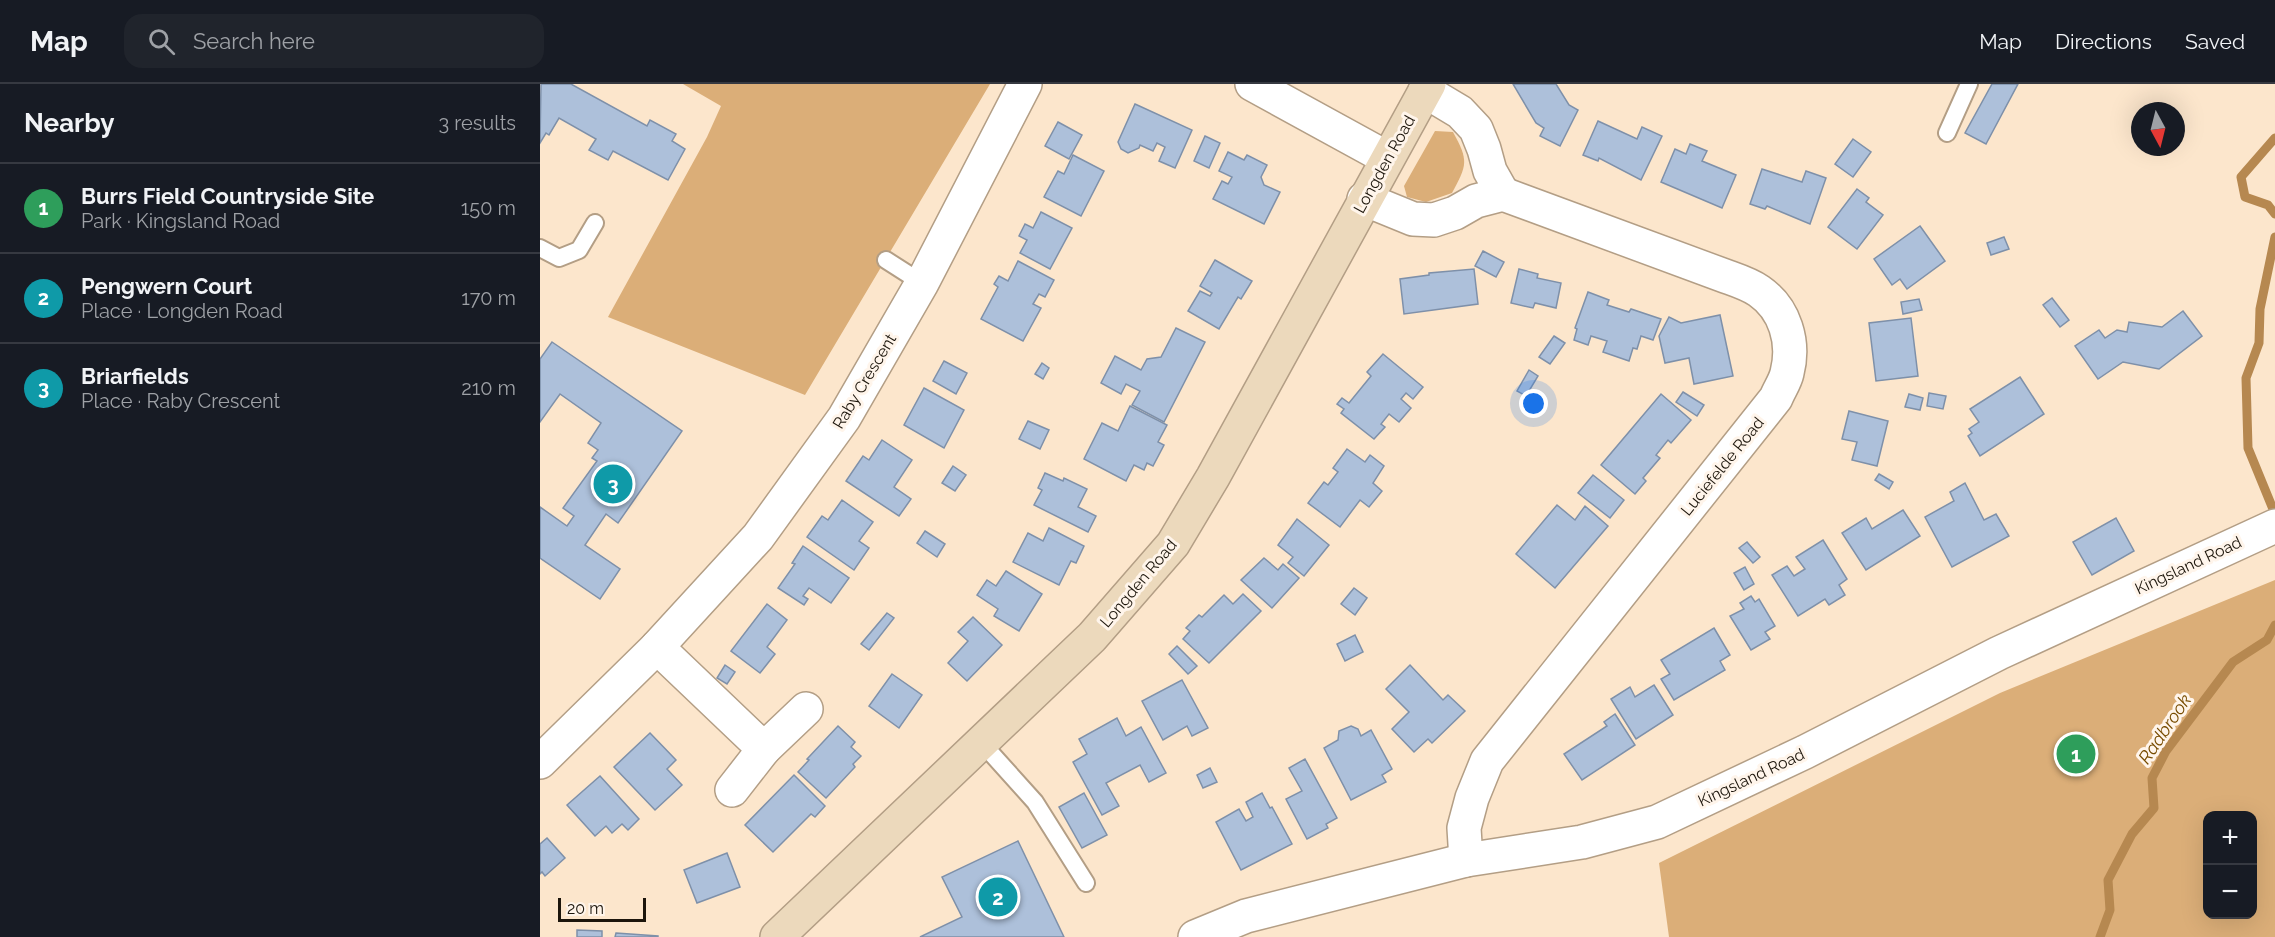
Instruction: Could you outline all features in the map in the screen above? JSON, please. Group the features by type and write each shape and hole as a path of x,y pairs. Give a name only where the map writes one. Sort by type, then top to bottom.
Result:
{"street":[{"name":"Raby Crescent","path":"540,762 657,647 758,537 844,418 922,283 1024,84"},
{"path":"1252,84 1387,158"},
{"path":"1364,199 1413,219 1434,220 1455,213 1476,201 1503,194 1490,171 1476,129 1460,112 1427,87"},
{"name":"Longden Road","path":"777,937 1092,637 1173,544 1213,477 1427,87"},
{"name":"Luciefelde Road","path":"1466,860 1464,828 1472,798 1487,761 1776,398 1787,372 1789,345 1786,322 1773,303 1758,290 1503,194"},
{"name":"Kingsland Road","path":"1195,937 1246,916 1466,860 1582,842 1657,822 1805,752 1999,653 2270,528"},
{"path":"657,647 764,749"},
{"path":"732,790 764,749 806,709"}],"lane":[{"path":"1947,133 1969,84"},
{"path":"540,248 559,258 579,250 595,223"},
{"path":"886,260 922,283"},
{"path":"982,743 1035,802 1086,883"}],"shaded area":[{"path":"683,84 990,84 805,395 608,317 707,137 721,106"},
{"path":"1435,131 1453,132 1464,157 1461,176 1452,193 1426,202 1407,197 1404,186"},
{"path":"2275,580 2275,937 1669,937 1659,863 2000,693"}],"building":[{"path":"541,84 571,84 647,126 650,120 676,134 672,141 685,149 668,180 613,151 608,160 589,150 596,139 559,118 549,135 546,133 540,143"},
{"path":"1513,84 1556,84 1569,105 1578,110 1560,146 1540,136 1544,128 1536,123"},
{"path":"1992,84 2018,84 1986,144 1965,133"},
{"path":"1135,104 1192,130 1175,168 1159,161 1165,147 1157,143 1153,151 1140,145 1139,148 1128,153 1121,149 1118,142"},
{"path":"1598,121 1637,139 1642,127 1662,136 1641,180 1599,158 1598,161 1583,155"},
{"path":"1058,122 1082,135 1069,159 1045,146"},
{"path":"1205,136 1220,143 1209,168 1194,161"},
{"path":"1853,139 1871,152 1853,177 1835,164"},
{"path":"1690,144 1707,151 1702,161 1736,175 1722,208 1661,182 1675,149 1686,154"},
{"path":"1228,152 1244,160 1247,155 1267,165 1261,177 1264,185 1280,192 1264,224 1213,199 1222,181 1228,184 1232,177 1219,171"},
{"path":"1073,155 1104,171 1081,216 1044,197 1058,171 1064,174"},
{"path":"1762,169 1802,182 1806,171 1826,178 1810,224 1767,206 1765,209 1750,204"},
{"path":"1857,189 1869,198 1866,202 1883,215 1857,249 1828,227"},
{"path":"1041,212 1072,228 1050,269 1020,253 1027,240 1019,236 1025,224 1033,228"},
{"path":"1920,226 1945,261 1907,289 1900,279 1892,285 1874,259"},
{"path":"2004,237 2009,249 1991,255 1987,243"},
{"path":"1483,251 1504,262 1496,277 1475,266"},
{"path":"1215,260 1252,281 1241,299 1238,297 1219,329 1188,311 1200,291 1210,296 1212,293 1200,286"},
{"path":"1018,261 1054,280 1045,297 1039,294 1033,304 1041,308 1023,341 981,319 998,287 994,284 999,276 1008,281"},
{"path":"1474,269 1478,304 1404,314 1400,279 1429,275 1429,273"},
{"path":"1519,269 1538,274 1537,278 1561,283 1556,308 1535,303 1533,308 1511,303"},
{"path":"1588,292 1609,300 1607,305 1629,312 1631,309 1661,319 1653,340 1641,336 1637,349 1633,348 1629,361 1603,352 1607,341 1591,336 1588,345 1574,340 1577,329 1575,328"},
{"path":"2052,298 2069,320 2060,327 2043,305"},
{"path":"1919,299 1922,310 1903,314 1901,302"},
{"path":"2183,311 2202,336 2159,369 2123,362 2098,379 2075,346 2099,330 2105,338 2117,330 2127,332 2129,322 2162,327"},
{"path":"1720,315 1733,376 1694,384 1689,358 1665,363 1659,336 1669,317 1681,323"},
{"path":"1911,318 1918,376 1876,381 1869,323"},
{"path":"1176,328 1205,342 1164,422 1132,405 1140,391 1126,384 1121,394 1101,383 1115,356 1141,370 1147,359 1161,357"},
{"path":"1554,336 1565,343 1550,364 1539,357"},
{"path":"552,342 682,431 618,523 606,514 585,545 620,569 600,599 540,558 540,507 567,526 574,516 563,508 597,461 592,458 598,450 588,443 601,423 560,394 540,422 540,359"},
{"path":"1383,354 1423,387 1413,399 1406,393 1401,399 1411,408 1399,422 1389,414 1381,424 1385,427 1374,439 1341,413 1344,409 1337,404 1342,398 1349,403 1371,376 1367,372"},
{"path":"944,361 967,373 956,394 933,381"},
{"path":"1042,363 1049,368 1043,379 1035,374"},
{"path":"1529,370 1538,376 1526,396 1517,391"},
{"path":"2020,377 2044,414 1980,456 1968,436 1972,433 1969,429 1979,422 1970,409"},
{"path":"924,388 964,410 944,448 904,425"},
{"path":"1683,392 1704,405 1697,416 1676,402"},
{"path":"1929,393 1946,396 1943,409 1927,406"},
{"path":"1661,394 1691,420 1671,443 1668,440 1656,455 1660,458 1643,478 1646,481 1635,494 1601,465"},
{"path":"1909,394 1923,398 1920,410 1905,407"},
{"path":"1130,406 1167,425 1158,442 1164,445 1153,466 1147,463 1144,470 1134,465 1126,481 1084,459 1102,423 1118,431"},
{"path":"1849,411 1888,421 1877,466 1852,460 1857,442 1842,439"},
{"path":"1028,421 1049,430 1040,449 1019,439"},
{"path":"882,440 912,460 894,487 911,499 899,516 846,481 863,456 869,460"},
{"path":"1347,449 1365,462 1370,455 1384,466 1373,483 1382,491 1369,507 1360,500 1340,527 1308,503 1324,482 1328,485 1338,472 1333,468"},
{"path":"953,466 966,475 955,491 942,483"},
{"path":"1045,473 1063,481 1064,478 1087,489 1078,507 1096,516 1088,532 1034,505 1042,490 1038,488"},
{"path":"1879,474 1893,482 1889,489 1875,480"},
{"path":"1593,475 1624,500 1610,518 1578,493"},
{"path":"1965,483 1984,520 1996,514 2009,536 1952,567 1925,517 1954,501 1950,492"},
{"path":"842,500 873,522 859,541 869,548 854,570 807,537 822,516 828,520"},
{"path":"1557,505 1575,520 1585,506 1608,526 1555,588 1516,554"},
{"path":"1903,510 1920,536 1866,570 1842,533 1866,518 1872,529"},
{"path":"2116,518 2134,551 2092,575 2073,542"},
{"path":"1297,519 1329,545 1304,576 1288,563 1293,557 1278,545"},
{"path":"1049,528 1084,546 1076,563 1071,561 1059,585 1013,562 1028,533 1043,541"},
{"path":"925,531 945,544 937,557 917,543"},
{"path":"1823,540 1847,579 1839,585 1845,595 1829,605 1825,599 1798,616 1772,575 1787,566 1794,576 1805,569 1796,557"},
{"path":"1747,542 1760,557 1753,563 1739,548"},
{"path":"803,546 849,578 831,603 809,588 803,596 808,599 804,605 778,588 795,564 792,563"},
{"path":"1264,558 1278,570 1283,564 1299,578 1272,608 1241,580"},
{"path":"1745,567 1754,584 1744,590 1734,573"},
{"path":"1006,571 1042,594 1019,631 994,616 998,609 977,595 987,580 996,586"},
{"path":"1354,588 1367,598 1355,615 1341,604"},
{"path":"1243,594 1261,611 1209,663 1183,639 1190,631 1186,628 1199,615 1202,617 1224,595 1233,604"},
{"path":"1751,596 1755,602 1759,599 1775,626 1765,632 1770,639 1751,650 1730,616 1744,609 1740,603"},
{"path":"767,604 787,620 767,647 775,654 760,673 731,651"},
{"path":"887,613 894,618 869,650 861,644"},
{"path":"973,617 1002,645 967,681 948,663 968,641 958,632"},
{"path":"1714,628 1730,655 1720,661 1725,670 1674,700 1661,679 1670,674 1661,660"},
{"path":"1355,635 1363,652 1345,661 1337,644"},
{"path":"1177,646 1197,666 1188,674 1169,654"},
{"path":"725,665 735,672 727,684 717,678"},
{"path":"1410,665 1443,700 1448,695 1465,711 1432,743 1428,739 1414,752 1392,729 1409,712 1386,689"},
{"path":"892,674 922,695 899,728 869,706"},
{"path":"1182,680 1208,728 1192,736 1187,726 1163,740 1142,701"},
{"path":"1654,685 1673,715 1636,739 1611,699 1630,687 1635,697"},
{"path":"1615,714 1635,745 1582,780 1564,754 1607,726 1604,722"},
{"path":"1117,718 1126,736 1141,727 1166,773 1149,782 1140,765 1106,783 1119,806 1102,815 1073,762 1087,754 1079,739"},
{"path":"838,726 855,742 851,747 861,756 853,764 855,767 826,798 798,772"},
{"path":"1351,726 1358,729 1361,736 1371,730 1392,769 1382,775 1386,782 1351,800 1324,748 1338,740 1339,731"},
{"path":"650,733 676,760 667,769 682,785 655,810 614,767"},
{"path":"1305,759 1337,818 1326,824 1328,828 1307,839 1286,799 1302,791 1289,768"},
{"path":"1210,768 1217,782 1203,788 1197,775"},
{"path":"794,775 825,806 815,817 811,814 773,852 745,825"},
{"path":"600,776 639,819 628,830 622,824 612,833 606,826 595,836 567,805"},
{"path":"1084,793 1107,835 1082,848 1059,807"},
{"path":"1262,793 1292,844 1241,870 1216,822 1239,809 1246,821 1253,817 1246,802"},
{"path":"547,838 565,858 545,876 542,872 540,874 540,844"},
{"path":"1018,841 1064,937 920,937 962,917 942,877"},
{"path":"727,853 740,887 697,903 684,870"},
{"path":"577,930 602,931 602,937 577,937"},
{"path":"616,933 658,936 658,937 615,937"}],"waterway":[{"name":"Radbrook","path":"2275,138 2241,177 2245,197 2268,205 2275,214"},
{"name":"Radbrook","path":"2275,237 2260,309 2259,343 2246,378 2248,448 2275,514"},
{"name":"Radbrook","path":"2100,937 2110,910 2108,880 2132,834 2154,808 2152,778 2166,751 2233,662 2267,640 2275,625"}],"place":[{"name":"Briarfields","path":"613,484"},
{"name":"Burrs Field Countryside Site","path":"2076,754"},
{"name":"Pengwern Court","path":"998,897"}]}
